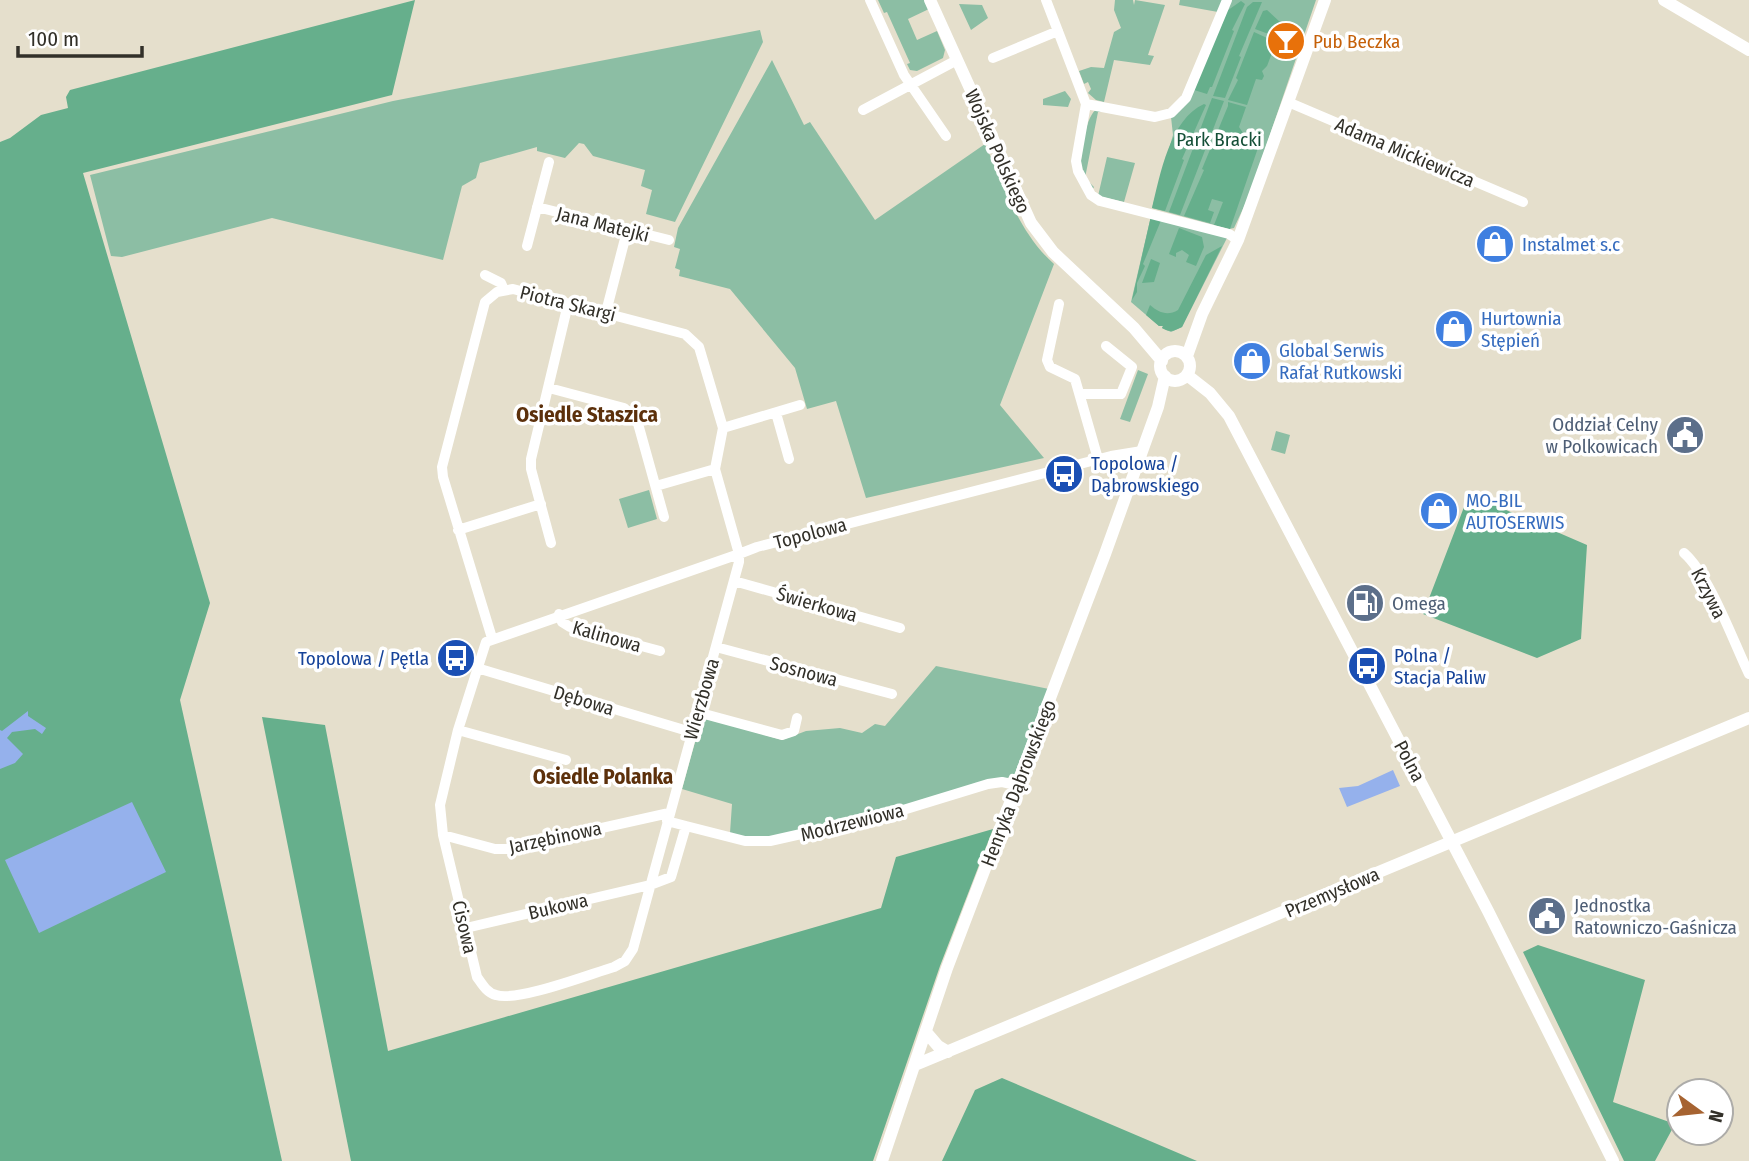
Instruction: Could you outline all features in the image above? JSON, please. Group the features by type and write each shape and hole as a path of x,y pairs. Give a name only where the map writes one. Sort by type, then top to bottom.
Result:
{"street":[{"path":"870,0 904,75 946,136"},
{"name":"Wojska Polskiego","path":"930,0 1031,223 1053,252 1134,328 1173,355"},
{"path":"1046,0 1086,104 1076,161 1082,182 1091,195 1100,201 1229,234 1238,240"},
{"path":"1086,104 1155,117 1171,113 1186,99 1227,0"},
{"path":"1173,355 1190,366 1187,375 1169,378 1161,369 1202,314 1238,240 1325,0"},
{"path":"1664,0 1749,50"},
{"path":"993,58 1058,31"},
{"path":"863,110 957,60"},
{"name":"Adama Mickiewicza","path":"1288,103 1523,202"},
{"path":"527,246 549,162"},
{"name":"Jana Matejki","path":"537,207 669,240"},
{"path":"606,312 627,231"},
{"path":"485,275 501,283 504,290"},
{"name":"Piotra Skargi","path":"489,640 442,467 483,306 492,296 504,290 513,289 685,334 699,347 723,428 715,469 739,554"},
{"path":"551,543 531,469 531,459 568,304"},
{"path":"1059,304 1047,360 1050,367 1075,379 1098,459"},
{"path":"1081,394 1121,394 1132,367 1106,346"},
{"name":"Polna","path":"1187,375 1213,396 1229,416 1452,842 1613,1161"},
{"name":"Henryka Dąbrowskiego","path":"882,1161 947,968 1070,648 1169,378"},
{"path":"548,388 624,408 637,420 664,517"},
{"path":"723,428 800,405"},
{"path":"776,412 789,459"},
{"name":"Topolowa","path":"489,640 739,554 839,525 1098,459 1142,451"},
{"path":"656,486 715,469"},
{"path":"458,530 541,505"},
{"name":"Krzywa","path":"1684,553 1694,562 1705,581 1749,674"},
{"name":"Wierzbowa","path":"650,885 734,581 739,554"},
{"name":"Świerkowa","path":"734,581 900,628"},
{"name":"Kalinowa","path":"559,614 562,622 570,627 660,651"},
{"name":"Cisowa","path":"489,640 477,668 458,730 440,805 443,835 477,977 487,990 498,996 519,995 614,967 625,961 633,948 650,885"},
{"name":"Sosnowa","path":"716,646 892,694"},
{"name":"Dębowa","path":"477,668 691,732"},
{"path":"697,712 782,736 794,731 797,718"},
{"name":"Przemysłowa","path":"915,1065 1749,718"},
{"path":"458,730 566,761"},
{"name":"Modrzewiowa","path":"668,817 686,826 745,841 770,841 890,814 988,785 1002,782 1016,785"},
{"name":"Jarzębinowa","path":"443,835 495,849 508,849 668,817"},
{"path":"650,885 671,877 686,826"},
{"name":"Bukowa","path":"466,928 650,885"},
{"path":"926,1032 938,1046 948,1052"}],"green space":[{"path":"415,0 392,95 83,173 210,603 180,700 282,1161 0,1161 0,142 10,138 41,115 68,108 66,97 70,90"},
{"path":"878,0 925,0 929,9 908,19 917,40 937,31 945,50 943,58 917,71 910,70 907,64 910,63 887,12 884,13"},
{"path":"1115,0 1133,0 1134,5 1135,0 1165,5 1148,55 1154,56 1150,65 1114,60 1104,102 1096,100 1088,93 1091,89 1088,82 1084,84 1079,71 1091,67 1104,68 1114,32 1121,28 1114,10"},
{"path":"1180,0 1223,0 1218,12 1179,5"},
{"name":"Park Bracki","path":"1230,0 1316,0 1249,196 1234,228 1229,229 1152,208 1173,135 1171,117 1176,114"},
{"path":"1241,1 1245,4 1232,30 1234,31 1212,87 1207,94 1194,90 1224,13"},
{"path":"1253,2 1262,2 1225,98 1213,96 1247,7"},
{"path":"959,4 982,5 988,18 971,30"},
{"path":"1267,10 1280,22 1274,36 1255,29 1263,11"},
{"path":"760,30 763,42 675,222 646,214 652,190 641,186 645,170 593,156 584,144 579,143 565,158 537,151 537,147 480,163 476,178 462,186 443,260 272,218 122,257 111,256 90,175 393,101"},
{"path":"1254,32 1276,42 1275,45 1271,44 1269,51 1272,53 1262,71 1264,76 1262,80 1256,79 1247,105 1228,100 1238,80 1236,78"},
{"path":"772,60 804,125 810,122 875,220 985,144 1022,223 1031,238 1054,264 1000,405 1044,458 866,498 836,401 807,409 795,368 730,289 679,276 680,270 675,268 680,249 674,247 678,228"},
{"path":"1065,91 1071,99 1068,107 1043,105 1043,99"},
{"path":"1212,98 1224,101 1180,215 1169,212"},
{"path":"1228,102 1246,107 1239,127 1259,145 1230,229 1214,225 1223,202 1212,199 1208,210 1214,212 1210,223 1184,216"},
{"path":"1206,105 1182,159 1184,160 1165,211 1152,208 1168,149 1175,135 1192,111"},
{"path":"1097,109 1104,109 1103,112 1098,112 1085,178 1094,187 1092,190 1086,181 1083,174 1081,157 1087,126"},
{"path":"1107,157 1135,163 1124,202 1098,196"},
{"path":"1151,216 1227,238 1182,327 1171,332 1160,324 1159,326 1131,302"},
{"path":"1151,216 1162,218 1132,300"},
{"path":"1179,228 1202,237 1204,247 1196,266 1186,262 1189,255 1182,250 1176,253 1176,257 1169,254"},
{"path":"1222,246 1182,327 1167,331 1146,315 1150,305 1164,313 1178,310 1206,255"},
{"path":"1151,259 1160,263 1154,282 1142,283"},
{"path":"1138,370 1148,374 1130,422 1120,419"},
{"path":"1276,431 1290,435 1285,454 1271,450"},
{"path":"649,490 657,519 628,528 619,499"},
{"path":"1469,494 1587,545 1581,639 1537,658 1423,614"},
{"path":"936,666 1049,689 1014,776 887,812 773,837 739,836 730,833 732,804 682,789 702,717 782,740 806,731 840,728 862,733 875,724 885,726"},
{"path":"262,717 325,725 388,1051 881,908 896,857 993,829 940,966 873,1161 351,1161"},
{"path":"1538,945 1645,980 1613,1102 1665,1120 1665,1142 1655,1161 1624,1161 1523,952"},
{"path":"1002,1078 1197,1161 942,1161 975,1090"}],"water":[{"path":"28,711 28,716 46,728 42,734 35,729 12,732 7,738 23,754 15,763 0,769 0,730"},
{"path":"1393,770 1400,786 1347,807 1339,788 1358,786"},
{"path":"132,802 166,872 39,933 5,860"}],"place":[{"name":"Pub Beczka","path":"1286,41"},
{"name":"Instalmet s.c","path":"1495,244"},
{"name":"Hurtownia Stępień","path":"1454,329"},
{"name":"Global Serwis Rafał Rutkowski","path":"1252,361"},
{"name":"Oddział Celny w Polkowicach","path":"1685,435"},
{"name":"Topolowa / Dąbrowskiego","path":"1064,474"},
{"name":"MO-BIL AUTOSERWIS","path":"1439,511"},
{"name":"Omega","path":"1365,603"},
{"name":"Topolowa / Pętla","path":"456,658"},
{"name":"Polna / Stacja Paliw","path":"1367,666"},
{"name":"Jednostka Ratowniczo-Gaśnicza","path":"1547,916"}],"district":[{"name":"Osiedle Staszica","path":"587,415"},
{"name":"Osiedle Polanka","path":"603,777"}]}
